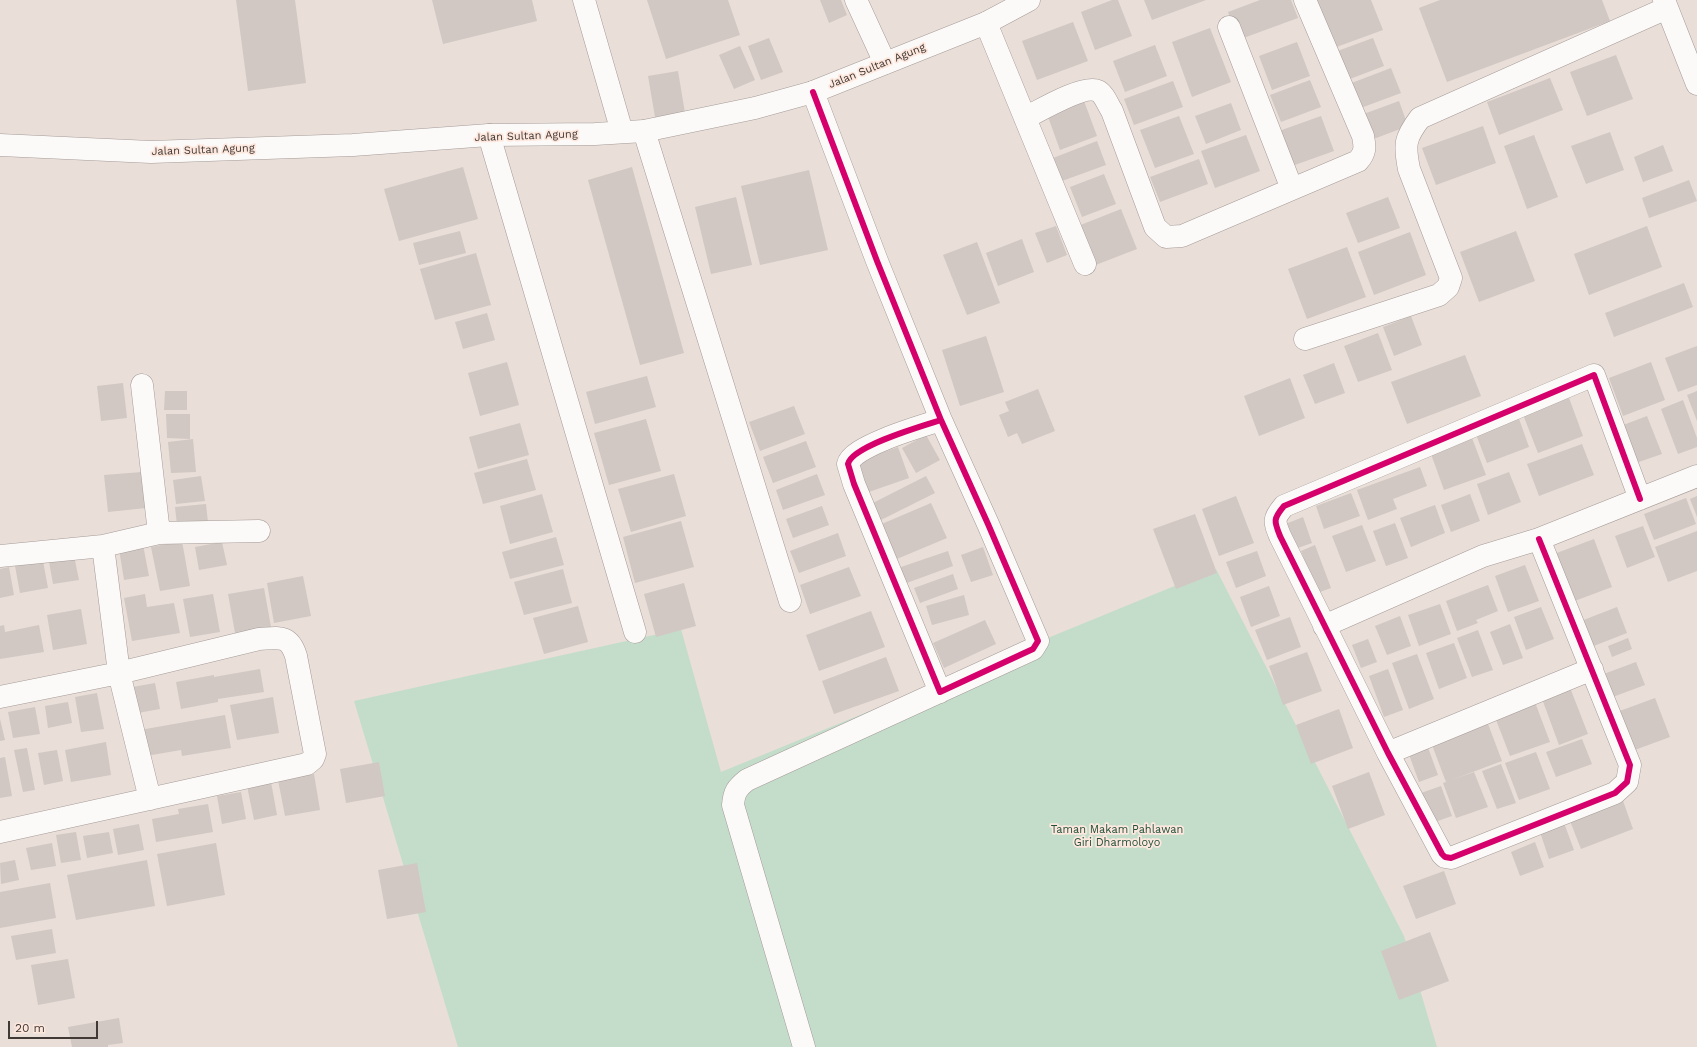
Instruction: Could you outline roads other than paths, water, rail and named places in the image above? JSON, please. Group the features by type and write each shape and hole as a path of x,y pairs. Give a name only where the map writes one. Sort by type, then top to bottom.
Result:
{"street":[{"path":"584,0 622,132"},
{"path":"856,0 885,63"},
{"path":"1025,118 1081,91 1091,89 1099,91 1112,112 1155,227 1166,237 1182,236 1358,161 1363,155 1365,150 1363,136 1305,0"},
{"name":"Jalan Sultan Agung","path":"0,145 151,152 353,146 488,135 644,131 755,108 813,92 986,23 1018,2"},
{"path":"1305,339 1439,295 1448,287 1451,278 1409,169 1405,149 1410,131 1420,118 1666,4 1697,84"},
{"path":"986,23 1085,264"},
{"path":"1229,27 1292,189"},
{"path":"804,1047 733,805 734,794 747,780 1033,649 1038,641 988,524 941,420 877,261 813,92"},
{"path":"644,131 790,601"},
{"path":"488,135 566,394 635,632"},
{"path":"1539,538 1630,765 1627,782 1615,793 1449,858 1442,854 1388,753 1274,523 1276,516 1284,506 1594,375 1640,499"},
{"path":"142,385 159,533"},
{"path":"940,692 854,484 848,464 851,457 874,443 941,420"},
{"path":"1324,626 1483,556 1539,538 1697,476"},
{"path":"0,556 103,546 159,533 259,531"},
{"path":"103,546 119,673 150,799"},
{"path":"0,697 119,673 265,639 286,639 292,646 296,656 315,754 313,759 307,764 0,832"},
{"path":"1388,753 1592,669"}],"park label":[{"name":"Taman Makam Pahlawan Giri Dharmoloyo","path":"1117,836"}]}
